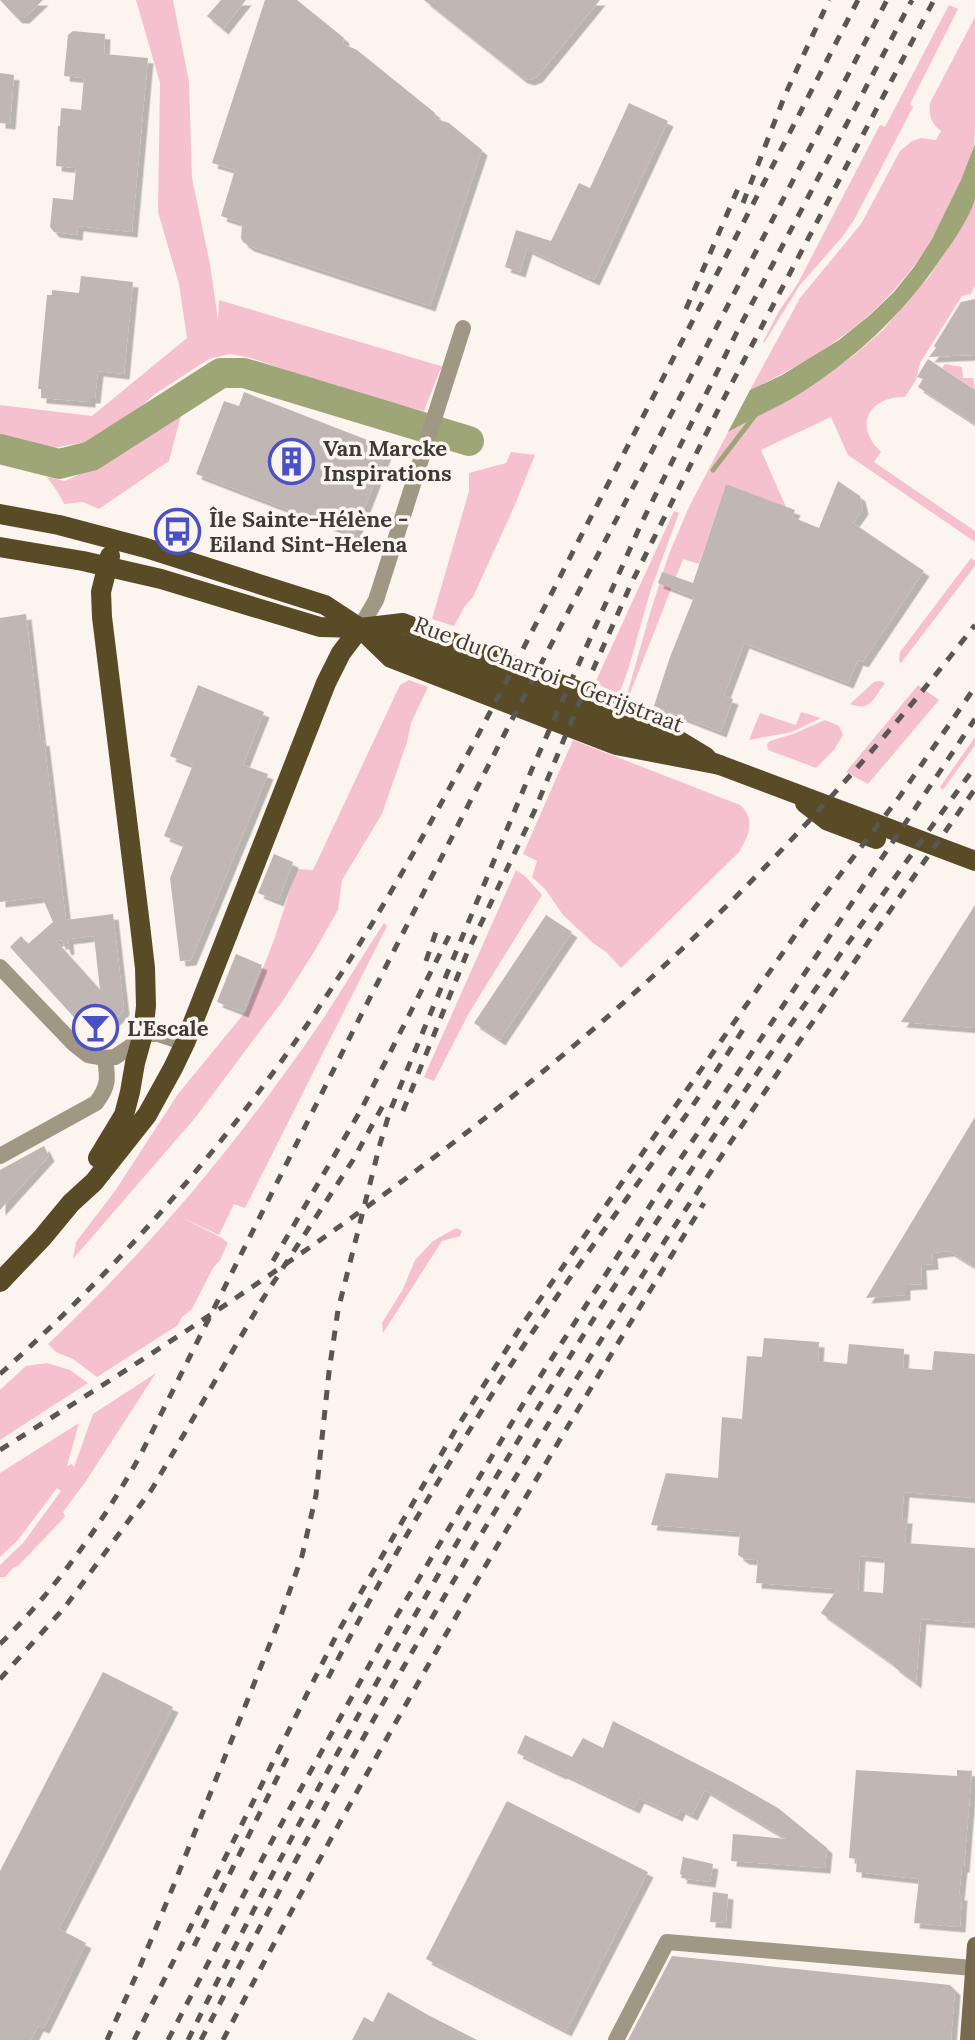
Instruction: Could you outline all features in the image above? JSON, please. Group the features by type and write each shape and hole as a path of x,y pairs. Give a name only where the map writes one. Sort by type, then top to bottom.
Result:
{"main road":[{"name":"Rue du Charroi - Gerijstraat","path":"0,514 59,525 185,560 325,605 360,628 975,861"},
{"path":"71,1203 124,1115 143,1034 146,1006 145,968 102,617 101,592 114,541"},
{"name":"Rue du Charroi - Gerijstraat","path":"0,547 161,579 320,627 360,628"},
{"path":"0,1282 94,1182 147,1115 173,1068 326,683 341,653 360,628"},
{"name":"Rue du Charroi - Gerijstraat","path":"793,793 843,803 975,852"},
{"name":"Rue du Charroi - Gerijstraat","path":"793,793 828,821 975,874"},
{"path":"968,2040 975,1945"}],"street":[{"path":"360,628 376,600 463,328"},
{"path":"0,967 88,1055 115,1057 143,1034 158,1034 185,1043"},
{"path":"0,1156 96,1103 108,1079 105,1058"},
{"path":"616,2040 667,1942 973,1968"}],"shaded area":[{"path":"136,0 173,0 189,82 192,178 218,320 219,300 444,367 440,370 424,411 355,391 342,391 340,386 230,354 209,359 155,394 105,438 44,450 0,436 0,405 92,416 187,338 179,284 158,212 160,83"},
{"path":"949,5 958,9 910,104 913,107 854,220 800,285 764,343 880,125 885,127"},
{"path":"975,17 974,145 968,165 936,232 917,262 871,313 816,354 750,390 800,298 861,224 900,151 921,138 936,140 941,131 931,118 930,103"},
{"path":"975,144 973,206 951,244 911,298 836,369 793,398 728,432 750,390 782,375 839,340 894,292 932,239"},
{"path":"975,198 975,285 971,294 962,296 920,363 916,380 905,397 892,398 874,407 867,423 868,432 881,452 874,462 975,531 975,542 848,455 831,417 761,450 786,507 726,484 699,564 683,559 627,695 669,554 688,509 728,432 790,399 825,376 883,330 929,277"},
{"path":"945,364 962,367 963,378 973,378 975,390 942,368"},
{"path":"224,378 228,385 181,415 169,461 99,509 83,502 64,504 47,477 65,481 91,469"},
{"path":"511,452 535,455 473,597 454,626 432,619 469,491 469,473 506,463"},
{"path":"674,511 679,513 651,589 628,670 621,689 614,692 595,683"},
{"path":"971,558 975,566 901,663 900,652"},
{"path":"409,680 428,687 411,723 382,814 342,880 338,910 314,952 284,999 195,1118 73,1259 76,1242 115,1191 178,1094 246,1011 297,869 313,870 400,685"},
{"path":"874,682 885,683 871,702 863,706 850,704"},
{"path":"918,685 939,700 868,784 846,772"},
{"path":"801,712 821,718 792,732 749,740 760,713 796,725"},
{"path":"825,720 839,726 843,735 834,750 816,768 768,750 770,741"},
{"path":"975,737 975,745 943,790 940,787"},
{"path":"573,740 740,805 748,816 748,834 739,852 621,968 563,915 545,889 532,877 537,861 523,854"},
{"path":"516,870 542,895 469,1013 434,1081 424,1077"},
{"path":"384,923 387,926 245,1208 234,1204 219,1235 179,1216 228,1243 192,1309 178,1325 97,1377 73,1359 56,1352 48,1344 151,1238 246,1125 315,1030"},
{"path":"456,1228 462,1231 460,1236 442,1241 383,1333 382,1323 403,1289 415,1260 433,1241"},
{"path":"47,1363 70,1370 88,1383 0,1440 0,1390 26,1366"},
{"path":"156,1373 63,1512 65,1516 62,1520 18,1566 5,1577 0,1577 0,1565 23,1543 61,1491 57,1488 18,1540 0,1557 0,1473 79,1423 67,1466 72,1464 74,1467 93,1414"}],"building":[{"path":"0,0 43,0 24,18 17,18"},
{"path":"221,0 246,0 223,29 207,16"},
{"path":"265,0 297,0 344,38 343,44 357,50 435,113 434,118 449,123 482,150 430,306 249,246 241,238 242,223 221,216 235,170 212,163"},
{"path":"424,0 600,0 537,77 529,80 522,78"},
{"path":"73,31 105,34 104,54 148,58 132,232 78,226 77,235 54,232 50,227 53,198 73,200 76,168 56,166 61,108 81,110 84,78 64,76 68,35"},
{"path":"0,73 14,75 10,124 0,123"},
{"path":"629,103 668,121 594,280 527,249 520,272 505,267 516,230 551,241 579,183 590,188"},
{"path":"81,276 133,282 124,374 98,371 95,398 90,398 90,402 41,398 41,389 38,389 47,295 52,295 52,290 79,293"},
{"path":"975,299 975,355 929,357 961,302"},
{"path":"928,359 975,390 975,424 918,387 923,379 917,377"},
{"name":"Van Marcke Inspirations","path":"244,392 388,448 354,535 196,474 224,401 239,406"},
{"path":"838,481 860,496 863,509 853,523 924,571 863,662 858,660 848,683 744,643 724,696 733,699 721,732 654,706 694,597 658,583 662,572 693,583 726,484 795,510 792,517 819,528"},
{"path":"26,614 66,920 113,914 124,1009 94,1039 10,947 21,936 28,944 53,922 42,897 0,902 0,618","holes":["94,936 100,990 56,941 62,940 66,950 69,949 68,939"]},
{"path":"198,685 264,712 243,765 268,774 191,960 180,961 170,878 184,844 164,836 193,765 170,756"},
{"path":"274,854 293,862 278,901 258,893"},
{"path":"975,905 975,1028 901,1022"},
{"path":"546,915 572,932 500,1040 474,1023"},
{"path":"236,954 262,965 243,1012 217,1002"},
{"path":"975,1117 975,1267 949,1251 932,1253 933,1264 921,1265 922,1284 905,1285 905,1295 866,1298"},
{"path":"44,1146 49,1156 0,1210 0,1170"},
{"path":"764,1338 819,1342 818,1361 847,1364 849,1344 904,1349 903,1368 932,1370 934,1351 975,1354 975,1498 904,1492 902,1518 907,1518 905,1543 975,1548 975,1623 921,1619 916,1683 821,1613 837,1589 756,1583 758,1560 744,1559 738,1555 740,1532 651,1525 666,1473 718,1478 722,1417 742,1419 747,1356 762,1357","holes":["860,1556 885,1558 883,1593 858,1591"]},
{"path":"103,1672 173,1707 59,1929 86,1943 44,2028 38,2026 31,2040 0,2040 0,1871"},
{"path":"613,1721 778,1808 827,1848 825,1868 731,1861 733,1834 787,1839 705,1790 692,1815 680,1809 677,1816 639,1798 634,1808 517,1753 525,1735 572,1757 583,1738 603,1748"},
{"path":"856,1770 957,1776 957,1770 972,1771 959,1895 962,1895 960,1927 914,1923 919,1879 856,1872 857,1859 849,1858"},
{"path":"507,1801 648,1872 566,2031 426,1959"},
{"path":"683,1857 713,1864 710,1882 681,1878"},
{"path":"713,1892 728,1894 726,1923 710,1922"},
{"path":"672,1956 950,1985 955,1990 951,2040 628,2040"},
{"path":"388,1992 477,2040 352,2040 364,2017 373,2022"}],"waterway":[{"path":"0,449 59,464 91,456 221,373 244,373 469,441"},
{"path":"713,470 756,414"}],"railway":[{"path":"743,203 785,95 829,0"},
{"path":"0,1374 96,1282 186,1183 269,1079 344,969 407,864 524,648 858,0"},
{"path":"0,1644 41,1601 77,1554 141,1454 505,733 887,0"},
{"path":"107,2040 175,1882 302,1556 316,1495 338,1310 390,1111 532,769 641,524 737,332 912,0"},
{"path":"403,1111 467,953 534,812 631,584 722,402 934,0"},
{"path":"686,309 740,184"},
{"path":"0,1450 178,1336 353,1217 522,1089 603,1021 681,950 797,834 906,711 975,625"},
{"path":"134,2040 338,1632 456,1429 522,1325 810,914 900,796 975,687"},
{"path":"168,2040 268,1848 396,1617 529,1394 667,1179 975,719"},
{"path":"188,2040 283,1854 383,1671 488,1490 598,1312 735,1105 975,767"},
{"path":"201,2040 398,1676 503,1497 746,1120 975,789"},
{"path":"426,961 437,929"},
{"path":"273,1261 362,1108 450,934"},
{"path":"328,1678 478,1417 558,1295 744,1028"},
{"path":"0,1679 65,1607 152,1489 264,1297 353,1160 386,1100"},
{"path":"223,2040 279,1933 456,1617 704,1203"},
{"path":"194,1946 288,1756"}],"place":[{"name":"Van Marcke Inspirations","path":"292,461"},
{"name":"Île Sainte-Hélène - Eiland Sint-Helena","path":"178,532"},
{"name":"L'Escale","path":"96,1028"}]}
